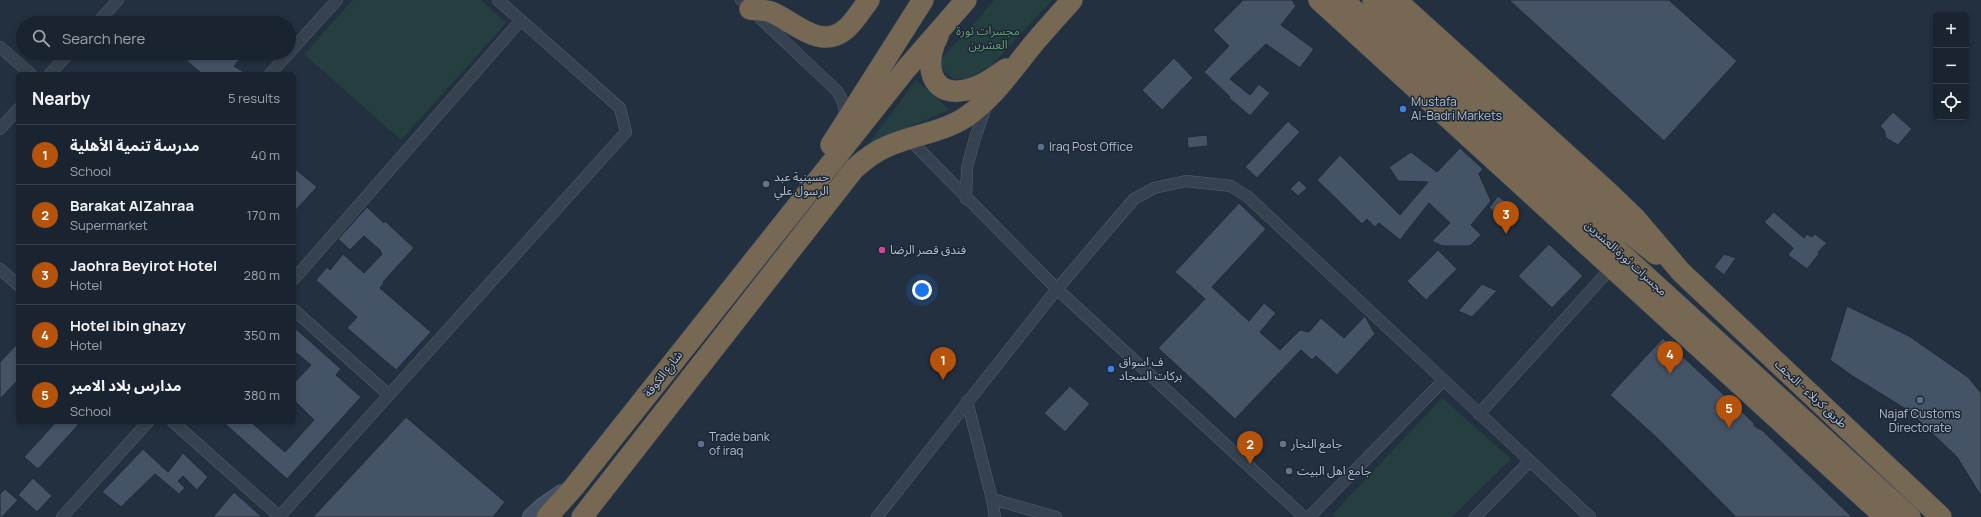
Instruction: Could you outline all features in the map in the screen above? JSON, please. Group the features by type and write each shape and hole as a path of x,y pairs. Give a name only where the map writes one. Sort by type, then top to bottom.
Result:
{"highway":[{"path":"746,4 770,12 810,34 829,37 846,29 869,0"},
{"path":"781,225 923,0"},
{"path":"781,225 906,69 966,0"},
{"path":"589,512 854,169 874,153 897,142 938,131 965,118 988,99 1072,0"},
{"path":"1319,0 1611,268 1886,517"},
{"name":"مجسرات ثورة العشرين","path":"1343,0 1910,517"},
{"name":"مجسرات ثورة العشرين","path":"1373,0 1595,205 1643,245 1680,272"},
{"path":"1396,0 1636,219 1680,272"},
{"path":"952,16 934,42 930,68 937,82 950,91 958,91 981,85 1011,65 1031,47"},
{"name":"شارع الكوفة","path":"547,517 574,487 781,225"},
{"name":"طريق کربلاء - النجف","path":"1680,272 1941,517"}],"main road":[{"path":"531,517 543,506 574,487"}],"street":[{"path":"103,16 118,0"},
{"path":"296,45 337,0"},
{"path":"175,424 280,517 626,132 620,108 498,0"},
{"path":"746,4 836,90 843,99 845,118 840,131"},
{"path":"296,277 521,20"},
{"path":"0,47 29,72"},
{"path":"52,72 63,60"},
{"path":"272,72 283,60"},
{"path":"966,199 967,168 974,138 988,99"},
{"path":"0,129 16,111"},
{"path":"909,139 966,199 1057,289 1304,517"},
{"path":"877,517 1057,289 1134,199 1154,188 1186,181 1230,186 1247,196 1590,517"},
{"path":"1479,414 1611,268"},
{"path":"0,269 16,283"},
{"path":"296,312 389,395"},
{"path":"1309,517 1443,380"},
{"path":"968,401 995,517"},
{"path":"62,517 146,424"},
{"path":"1475,517 1530,461"},
{"path":"992,499 1056,517"}],"green space":[{"path":"353,0 481,0 506,23 401,140 304,54"},
{"name":"مجسرات ثورة العشرين","path":"995,0 1052,0 991,66 966,79 954,79 944,71 939,61"},
{"path":"916,80 950,110 869,143"},
{"path":"1442,398 1511,459 1452,517 1335,517 1332,515"}],"building":[{"path":"1243,0 1292,0 1296,6 1281,25 1314,49 1300,68 1266,44 1230,79 1250,95 1259,84 1270,93 1250,116 1229,98 1230,97 1204,72 1229,46 1213,30"},
{"path":"1509,0 1669,0 1737,61 1664,141"},
{"path":"1174,58 1193,78 1162,110 1142,90"},
{"path":"186,60 239,60 234,66 244,72 200,72"},
{"path":"1893,112 1912,129 1898,145 1886,138 1884,130 1880,126"},
{"path":"1288,121 1300,132 1257,178 1245,167"},
{"path":"1207,135 1208,146 1188,148 1187,137"},
{"path":"1460,148 1483,169 1479,174 1491,201 1471,225 1481,235 1470,246 1442,246 1432,241 1450,223 1429,203 1400,240 1379,223 1375,227 1367,219 1362,224 1317,180 1340,155 1400,215 1428,182 1398,181 1389,167 1411,152 1437,172"},
{"path":"296,170 317,187 296,210"},
{"path":"1299,180 1307,188 1298,196 1290,189"},
{"path":"1498,196 1517,210 1508,222 1489,208"},
{"path":"1239,203 1266,229 1212,287 1249,321 1264,303 1276,313 1260,332 1280,350 1300,330 1309,332 1321,318 1344,338 1365,316 1375,334 1337,375 1316,356 1312,360 1301,350 1235,419 1158,348 1205,299 1175,272"},
{"path":"367,207 384,223 385,221 414,248 383,282 384,283 380,288 431,332 396,370 347,328 357,317 316,280 327,267 330,270 343,254 364,273 382,254 380,252 381,251 364,236 350,250 338,239"},
{"path":"1774,212 1804,238 1807,234 1812,237 1815,234 1827,243 1818,252 1819,254 1807,269 1788,255 1793,248 1764,222"},
{"path":"1549,244 1583,276 1552,308 1518,276"},
{"path":"1438,250 1457,269 1426,300 1407,281"},
{"path":"1724,254 1736,258 1724,275 1714,267"},
{"path":"1482,284 1497,291 1472,317 1458,311"},
{"path":"1847,306 1909,336 1968,377 1981,393 1981,496 1957,457 1909,411 1854,377 1830,360"},
{"path":"296,329 341,369 336,375 361,397 287,479 225,424 253,424 285,452 314,420 296,402 296,381 311,365 296,353"},
{"path":"1663,338 1754,423 1754,426 1763,431 1852,517 1736,517 1657,438 1610,395"},
{"path":"16,345 16,382 0,399 0,362"},
{"path":"1070,386 1090,404 1065,432 1044,413"},
{"path":"406,417 505,502 493,517 313,517"},
{"path":"54,424 79,424 38,469 24,457"},
{"path":"143,449 168,472 183,453 208,477 197,490 183,476 178,481 185,488 179,494 155,474 121,507 102,492"},
{"path":"33,478 52,496 37,512 18,495"},
{"path":"5,489 18,500 2,517 0,517 0,494"},
{"path":"234,492 243,500 262,517 213,517"}],"place":[{"name":"Mustafa Al-Badri Markets","path":"1403,109"},
{"name":"Iraq Post Office","path":"1041,147"},
{"name":"حسينية عبد الرسول علي","path":"766,184"},
{"name":"Jaohra Beyirot Hotel","path":"1506,234"},
{"name":"فندق قصر الرضا","path":"882,250"},
{"name":"ف اسواق بركات السجاد","path":"1111,369"},
{"name":"Hotel ibin ghazy","path":"1670,374"},
{"name":"مدرسة تنمية الأهلية","path":"943,380"},
{"name":"Najaf Customs Directorate","path":"1920,400"},
{"name":"مدارس بلاد الامير","path":"1729,428"},
{"name":"Trade bank of iraq","path":"701,444"},
{"name":"جامع النجار","path":"1283,444"},
{"name":"Barakat AlZahraa","path":"1250,464"},
{"name":"جامع اهل البيت","path":"1289,471"}]}
